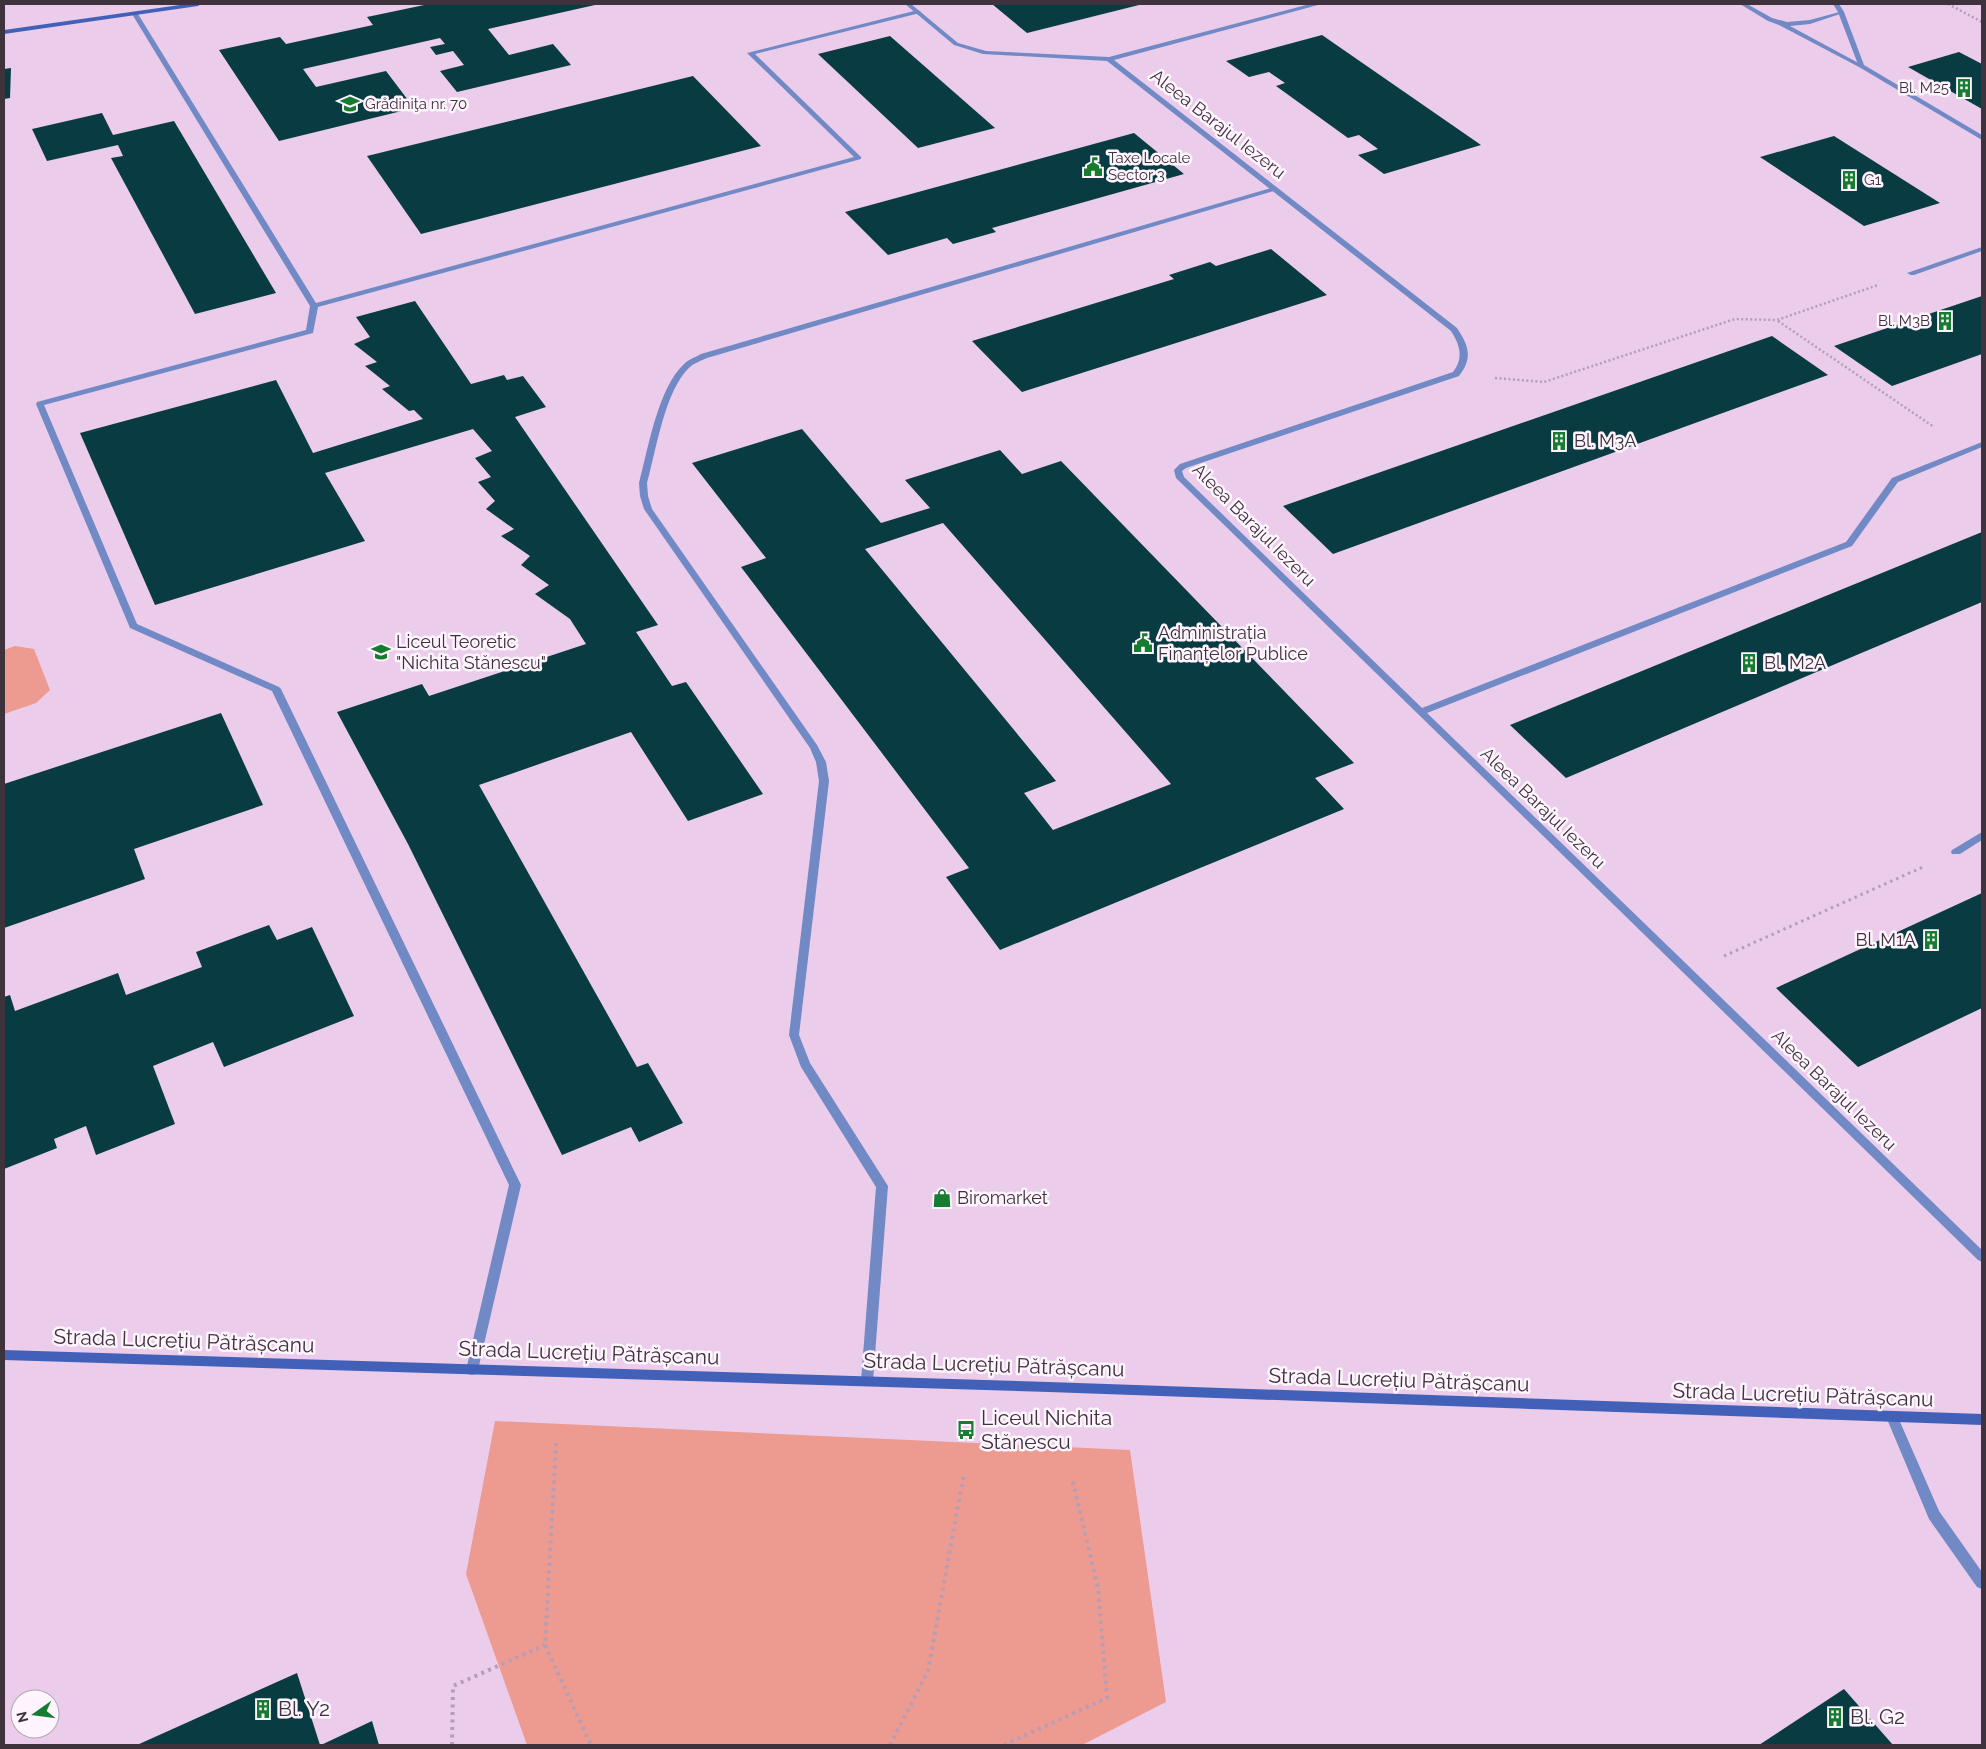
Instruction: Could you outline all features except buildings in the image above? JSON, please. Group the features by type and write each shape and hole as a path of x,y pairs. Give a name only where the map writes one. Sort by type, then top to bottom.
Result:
{"main road":[{"path":"4,32 198,4"},
{"name":"Strada Lucrețiu Pătrășcanu","path":"4,1355 867,1381 1893,1419 1982,1420"}],"street":[{"path":"908,4 956,44 972,50 985,53 1109,59 1316,4"},
{"path":"1743,4 1861,66 1982,138"},
{"path":"1836,4 1841,12 1861,66"},
{"path":"314,306 859,158 750,54 918,12"},
{"path":"1778,23 1823,19 1841,12"},
{"path":"135,14 314,306 310,331 40,404 133,626 276,689 515,1185 472,1370"},
{"name":"Aleea Barajul Iezeru","path":"1109,59 1454,330 1462,342 1465,356 1462,367 1456,374 1183,466 1178,470 1180,478 1982,1257"},
{"path":"867,1381 882,1186 805,1064 794,1035 824,781 821,762 814,747 648,508 644,496 643,483 669,392 677,377 688,364 704,356 1275,190"},
{"path":"1911,273 1982,249"},
{"path":"1421,712 1850,544 1895,480 1982,444"},
{"path":"1956,852 1982,835"},
{"path":"1893,1419 1934,1515 1982,1583"}],"path":[{"path":"1948,4 1982,22"},
{"path":"1456,374 1544,382 1735,320 1777,320 1911,273"},
{"path":"1777,320 1968,450"},
{"path":"1689,972 1956,852"},
{"path":"556,1443 545,1644 592,1745"},
{"path":"890,1745 928,1670 964,1473"},
{"path":"1004,1745 1107,1698 1098,1588 1072,1478"},
{"path":"452,1745 453,1686 545,1644"}],"shaded area":[{"path":"15,646 34,649 50,690 36,703 4,714 4,650"},
{"path":"495,1421 1130,1450 1166,1702 1082,1745 527,1745 466,1574"}],"place":[{"name":"Bl. M25","path":"1964,88"},
{"name":"Grădiniţa nr. 70","path":"350,104"},
{"name":"Taxe Locale Sector 3","path":"1093,167"},
{"name":"G1","path":"1849,180"},
{"name":"Bl. M3B","path":"1945,321"},
{"name":"Bl. M3A","path":"1559,441"},
{"name":"Administrația Finanțelor Publice","path":"1143,643"},
{"name":"Liceul Teoretic \"Nichita Stănescu\"","path":"381,652"},
{"name":"Bl. M2A","path":"1749,663"},
{"name":"Bl. M1A","path":"1931,940"},
{"name":"Biromarket","path":"942,1198"},
{"name":"Liceul Nichita Stănescu","path":"966,1430"},
{"name":"Bl. Y2","path":"263,1709"},
{"name":"Bl. G2","path":"1835,1717"}]}
